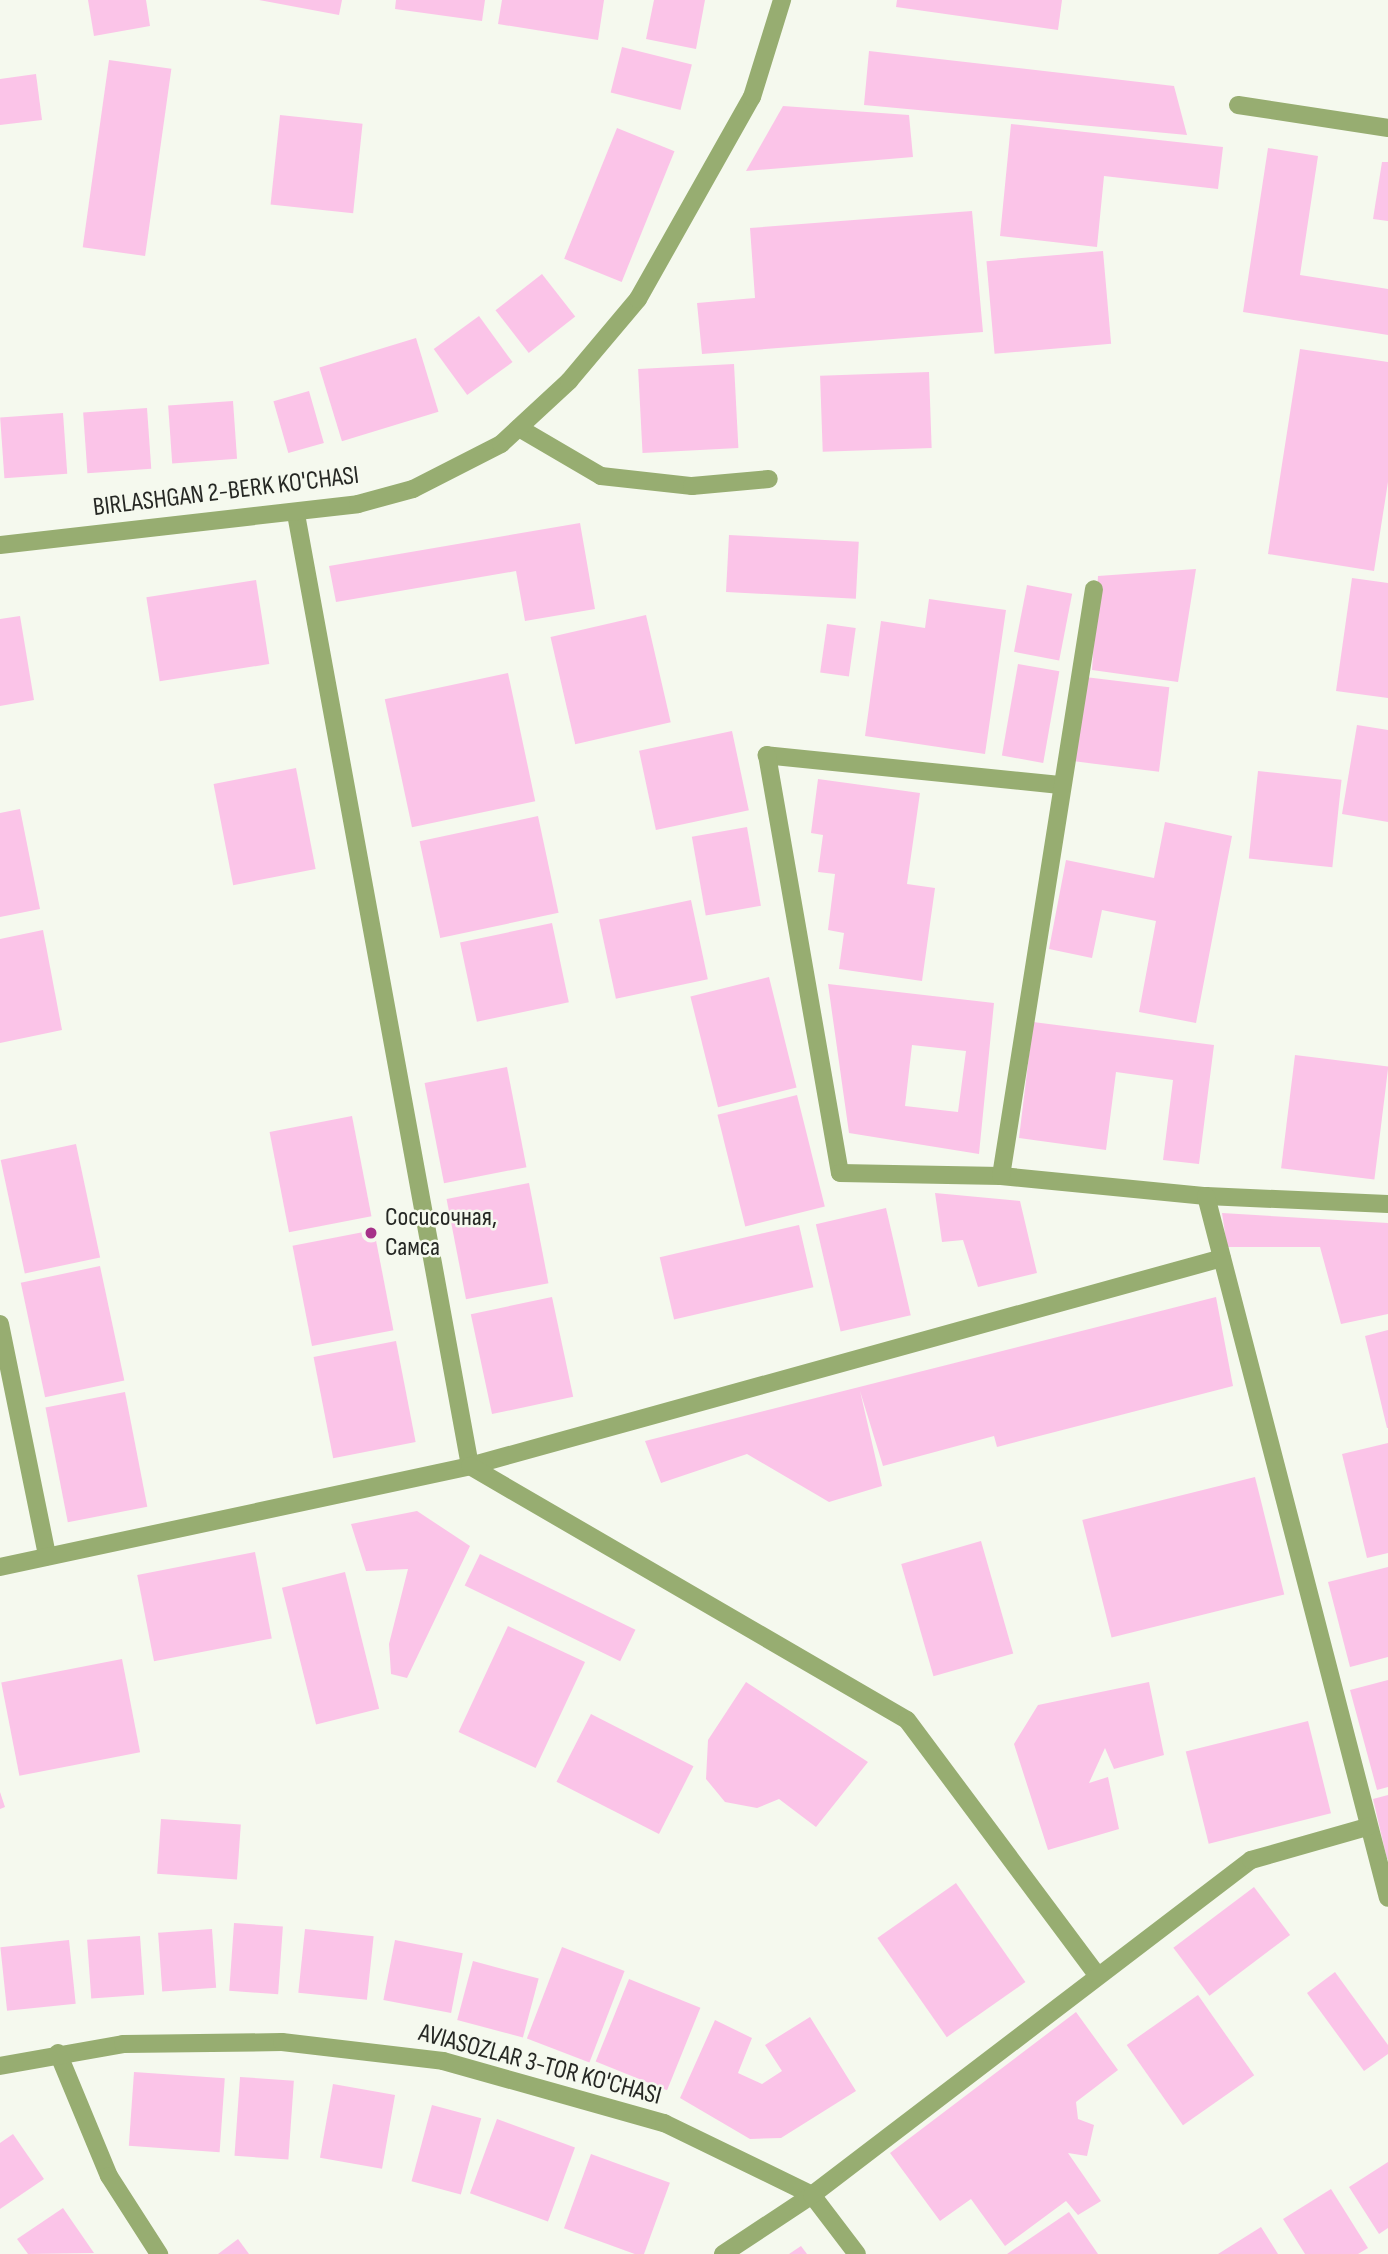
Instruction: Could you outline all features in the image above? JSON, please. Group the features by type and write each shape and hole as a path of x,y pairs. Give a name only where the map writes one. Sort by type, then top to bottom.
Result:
{"street":[{"name":"BIRLASHGAN 2-BERK KO'CHASI","path":"0,545 358,505 413,489 461,467 519,428 569,381 651,277 752,97 782,0"},
{"path":"1238,105 1388,128"},
{"path":"519,428 601,476 692,486 769,479"},
{"path":"296,514 470,1466 907,1720 1096,1974"},
{"path":"1001,1176 1060,785 1094,589"},
{"path":"1060,785 767,755 840,1173 1001,1176 1206,1196 1388,1205"},
{"path":"1206,1196 1367,1827 1388,1898"},
{"path":"0,1567 470,1466 1222,1258"},
{"path":"0,1324 47,1556"},
{"path":"723,2254 812,2195 1096,1974 1251,1860 1367,1827"},
{"name":"AVIASOZLAR 3-TOR KO'CHASI","path":"0,2066 58,2053 123,2044 282,2042 443,2061 664,2123 812,2195 857,2254"},
{"path":"58,2053 108,2176 159,2254"}],"building":[{"path":"88,0 146,0 150,26 94,36"},
{"path":"259,0 342,0 339,15"},
{"path":"396,0 485,0 482,21 395,9"},
{"path":"502,0 604,0 598,40 498,24"},
{"path":"654,0 705,0 696,49 646,39"},
{"path":"897,0 1062,0 1058,30 896,7"},
{"path":"622,47 692,64 680,110 611,93"},
{"path":"869,51 1174,86 1187,135 864,105"},
{"path":"109,60 171,69 145,256 83,247"},
{"path":"36,74 42,120 0,125 0,79"},
{"path":"783,106 909,115 913,157 746,171"},
{"path":"280,115 363,124 353,213 271,205"},
{"path":"1011,124 1223,147 1218,189 1104,176 1097,247 1000,236"},
{"path":"617,128 674,151 622,282 564,259"},
{"path":"1268,148 1318,156 1300,275 1388,289 1388,335 1243,312"},
{"path":"1382,162 1388,162 1388,221 1373,219"},
{"path":"972,211 983,332 702,354 697,303 755,298 750,228"},
{"path":"1103,251 1111,344 995,354 986,261"},
{"path":"542,274 575,317 529,353 496,310"},
{"path":"479,316 513,362 467,395 434,349"},
{"path":"416,338 439,412 342,441 319,368"},
{"path":"1300,349 1388,362 1388,482 1374,571 1268,554"},
{"path":"734,364 738,448 643,453 638,369"},
{"path":"929,372 932,448 823,452 820,376"},
{"path":"309,391 324,443 288,453 273,401"},
{"path":"233,401 237,459 172,463 168,406"},
{"path":"147,408 151,469 87,473 83,412"},
{"path":"63,413 67,474 4,478 0,417"},
{"path":"580,523 595,609 525,621 516,571 336,602 329,566"},
{"path":"729,535 859,542 856,599 726,592"},
{"path":"1196,569 1178,682 1092,670 1098,576"},
{"path":"1352,578 1388,583 1388,698 1336,691"},
{"path":"256,580 269,664 160,681 146,597"},
{"path":"1027,585 1072,594 1059,661 1014,652"},
{"path":"929,599 1006,610 985,754 865,736 881,621 925,628"},
{"path":"646,615 671,722 575,744 551,637"},
{"path":"20,616 34,700 0,706 0,619"},
{"path":"827,624 856,628 849,677 820,673"},
{"path":"1018,664 1059,671 1043,763 1002,756"},
{"path":"508,673 535,801 412,827 385,699"},
{"path":"1085,677 1169,687 1159,772 1075,761"},
{"path":"1357,725 1388,730 1388,822 1342,814"},
{"path":"732,731 749,810 656,830 639,751"},
{"path":"296,768 316,869 233,885 214,784"},
{"path":"1258,771 1342,780 1332,867 1249,859"},
{"path":"818,779 920,793 907,884 935,888 922,981 839,969 844,933 828,930 835,874 818,872 823,835 811,833"},
{"path":"20,809 40,909 0,917 0,813"},
{"path":"538,816 559,913 440,938 420,841"},
{"path":"1165,822 1232,836 1196,1023 1139,1012 1156,921 1102,910 1092,958 1049,949 1066,860 1154,878"},
{"path":"747,827 761,906 706,916 692,837"},
{"path":"691,900 708,979 616,999 599,920"},
{"path":"552,923 569,1002 477,1022 460,943"},
{"path":"43,930 62,1030 0,1043 0,939"},
{"path":"769,977 797,1088 718,1107 690,997"},
{"path":"828,984 994,1003 979,1154 849,1133","holes":["912,1045 966,1051 958,1112 905,1106"]},
{"path":"1033,1022 1214,1045 1199,1164 1163,1160 1173,1080 1116,1072 1106,1150 1019,1138"},
{"path":"1295,1055 1388,1066 1374,1180 1281,1168"},
{"path":"507,1067 526,1167 444,1183 425,1083"},
{"path":"797,1095 825,1207 745,1226 717,1115"},
{"path":"352,1116 371,1216 289,1232 270,1132"},
{"path":"76,1144 100,1257 25,1273 1,1160"},
{"path":"529,1183 548,1283 466,1299 447,1199"},
{"path":"935,1193 1020,1201 1037,1273 978,1287 963,1240 942,1242"},
{"path":"886,1208 911,1315 841,1331 816,1224"},
{"path":"1222,1213 1388,1223 1388,1314 1341,1324 1320,1247 1227,1247"},
{"path":"799,1225 813,1287 674,1320 660,1257"},
{"path":"374,1230 393,1330 312,1346 293,1246"},
{"path":"100,1266 124,1380 45,1397 21,1283"},
{"path":"552,1297 573,1397 492,1414 471,1314"},
{"path":"1216,1297 1233,1386 997,1447 994,1436 883,1466 860,1391 882,1486 829,1502 747,1454 661,1483 645,1441"},
{"path":"1388,1330 1388,1428 1387,1428 1365,1336"},
{"path":"396,1341 416,1442 333,1458 314,1357"},
{"path":"125,1392 147,1507 68,1522 45,1407"},
{"path":"1388,1443 1388,1553 1367,1558 1342,1454"},
{"path":"1255,1477 1284,1594 1112,1637 1082,1520"},
{"path":"417,1511 470,1546 407,1678 391,1674 389,1644 408,1569 366,1571 351,1524"},
{"path":"981,1541 1013,1653 933,1676 901,1564"},
{"path":"255,1552 272,1638 154,1661 137,1575"},
{"path":"480,1554 635,1630 620,1661 465,1585"},
{"path":"1388,1567 1388,1657 1350,1667 1328,1582"},
{"path":"345,1572 379,1709 316,1725 282,1588"},
{"path":"508,1626 585,1662 536,1768 459,1732"},
{"path":"122,1659 140,1752 19,1776 1,1682"},
{"path":"1388,1680 1388,1787 1377,1790 1350,1690"},
{"path":"746,1682 868,1762 816,1827 779,1799 757,1808 725,1802 706,1779 708,1740"},
{"path":"1149,1682 1164,1755 1114,1769 1105,1748 1089,1783 1108,1777 1119,1829 1048,1850 1014,1744 1038,1705"},
{"path":"591,1714 693,1766 659,1834 556,1782"},
{"path":"1308,1721 1331,1813 1209,1844 1186,1751"},
{"path":"0,1792 5,1807 0,1809"},
{"path":"1388,1795 1388,1859 1387,1859 1373,1799"},
{"path":"161,1819 241,1825 237,1879 157,1874"},
{"path":"956,1883 1025,1982 947,2037 877,1938"},
{"path":"1254,1887 1290,1935 1209,1996 1173,1948"},
{"path":"234,1923 283,1926 278,1994 229,1991"},
{"path":"212,1929 216,1988 162,1992 158,1933"},
{"path":"305,1929 374,1936 367,2000 298,1993"},
{"path":"140,1936 144,1995 91,1999 87,1940"},
{"path":"69,1940 76,2004 7,2011 0,1947"},
{"path":"395,1940 463,1953 451,2013 383,2000"},
{"path":"562,1947 625,1971 589,2063 527,2038"},
{"path":"473,1961 539,1979 523,2038 457,2020"},
{"path":"1335,1972 1388,2045 1388,2054 1364,2071 1307,1993"},
{"path":"629,1979 700,2008 667,2090 596,2062"},
{"path":"1198,1995 1254,2075 1183,2125 1127,2045"},
{"path":"1076,2012 1118,2070 1076,2102 1078,2119 1094,2125 1087,2156 1068,2153 1101,2201 1078,2215 1066,2201 1005,2246 971,2199 940,2221 890,2153"},
{"path":"810,2017 856,2091 781,2138 750,2139 680,2098 715,2020 752,2038 738,2073 762,2084 782,2071 765,2045"},
{"path":"134,2072 225,2078 220,2152 129,2146"},
{"path":"240,2077 294,2081 288,2160 234,2156"},
{"path":"333,2084 395,2095 382,2169 320,2158"},
{"path":"432,2105 481,2118 461,2195 412,2181"},
{"path":"497,2119 575,2147 548,2222 470,2193"},
{"path":"13,2134 44,2179 0,2209 0,2143"},
{"path":"591,2154 670,2183 644,2254 635,2254 564,2228"},
{"path":"1388,2162 1388,2228 1379,2234 1349,2187"},
{"path":"1331,2189 1368,2248 1358,2254 1305,2254 1283,2219"},
{"path":"63,2208 94,2253 28,2254 17,2239"},
{"path":"1069,2212 1098,2254 1007,2254"},
{"path":"1261,2227 1278,2254 1218,2254"},
{"path":"238,2239 249,2254 218,2254"},
{"path":"801,2246 807,2254 789,2254"}],"place":[{"name":"Сосисочная, Самса","path":"371,1233"}]}
